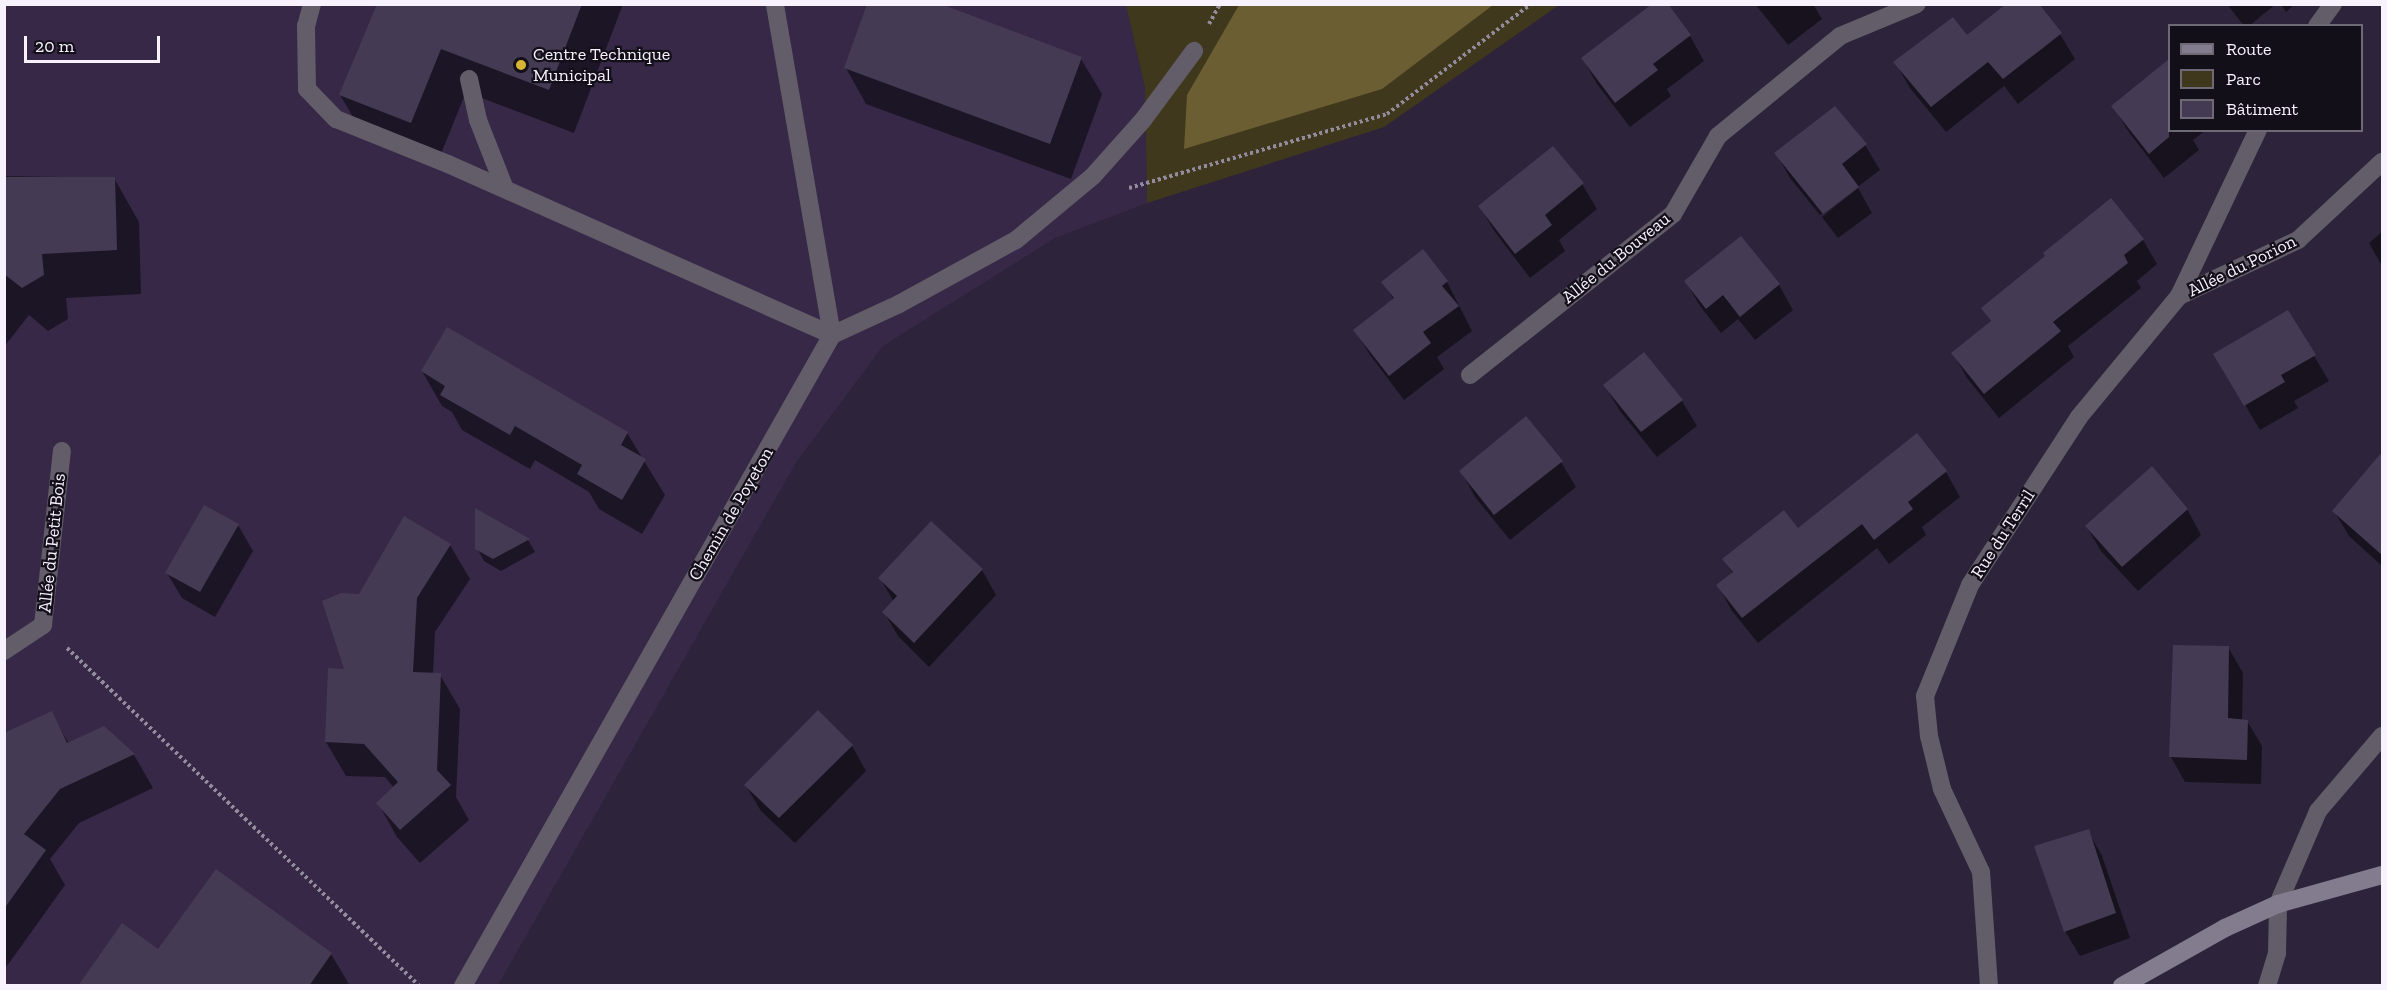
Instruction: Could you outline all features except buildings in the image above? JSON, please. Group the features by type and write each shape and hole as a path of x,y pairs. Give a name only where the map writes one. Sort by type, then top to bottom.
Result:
{"street":[{"path":"312,4 306,26 307,89 336,119 505,189 832,335 899,304 1016,240 1093,176 1143,120 1194,51"},
{"path":"775,4 832,335"},
{"name":"Allée du Bouveau","path":"1470,375 1673,214 1718,136 1840,36 1917,4"},
{"path":"2318,24 2333,4"},
{"path":"469,79 478,120 505,189"},
{"name":"Rue du Terril","path":"1989,986 1981,872 1942,789 1929,736 1925,696 1970,585 2079,417 2180,296 2257,132"},
{"name":"Allée du Porion","path":"2180,296 2298,240 2382,162"},
{"name":"Chemin de Poyeton","path":"463,986 832,335"},
{"name":"Allée du Petit Bois","path":"4,651 43,625 62,451"},
{"path":"2267,986 2277,953 2278,904 2318,811 2382,736"},
{"path":"2122,986 2225,928 2278,904 2382,875"}],"path":[{"path":"1119,192 1139,183 1387,114 1531,4"},
{"path":"43,625 419,986"}],"shaded area":[{"path":"5,5 1126,5 1145,88 1147,203 1055,238 883,346 797,461 498,985 5,986"},
{"path":"1239,5 1493,5 1382,89 1184,149 1187,95"}],"green space":[{"path":"1126,5 1559,5 1384,127 1147,203 1145,88"}],"place":[{"name":"Centre Technique Municipal","path":"521,65"}]}
